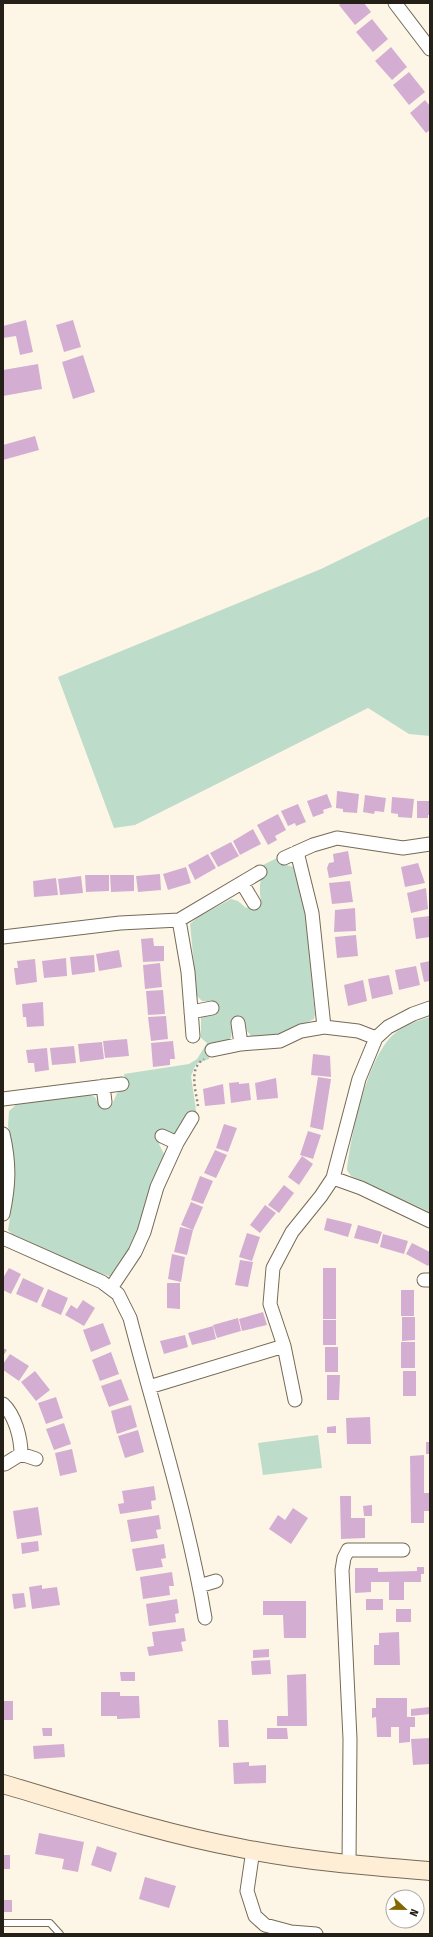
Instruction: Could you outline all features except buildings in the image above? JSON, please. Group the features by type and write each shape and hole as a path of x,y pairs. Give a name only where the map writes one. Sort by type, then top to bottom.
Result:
{"main road":[{"path":"3,1784 147,1826 253,1850 349,1864 430,1871"}],"street":[{"path":"396,3 430,49"},
{"path":"284,858 336,838 403,848 430,844"},
{"path":"297,852 312,913 324,1027"},
{"path":"3,937 120,923 180,920 260,872"},
{"path":"242,883 254,902"},
{"path":"180,920 188,972 193,1036"},
{"path":"191,1012 212,1008"},
{"path":"295,1400 284,1346 270,1304 273,1268 292,1232 333,1178 359,1079 376,1038 388,1027 413,1014 430,1008"},
{"path":"238,1023 241,1044"},
{"path":"212,1050 241,1044 280,1041 301,1031 324,1027 358,1030 376,1038"},
{"path":"3,1099 122,1084"},
{"path":"103,1086 104,1102"},
{"path":"111,1288 127,1266 138,1245 144,1232 157,1187 177,1143 192,1118"},
{"path":"3,1134 6,1149 8,1187 3,1214"},
{"path":"162,1136 177,1143"},
{"path":"333,1178 361,1188 430,1221"},
{"path":"3,1238 102,1282 111,1288 124,1304 130,1318 149,1387 199,1586 205,1618"},
{"path":"149,1387 284,1346"},
{"path":"3,1404 9,1410 21,1443 21,1454"},
{"path":"21,1454 36,1459"},
{"path":"5,1464 21,1454"},
{"path":"349,1864 350,1739 342,1570 344,1558 348,1550 403,1550"},
{"path":"199,1586 216,1581"},
{"path":"253,1850 247,1891 255,1916 265,1924 291,1932 316,1934"}],"lane":[{"path":"3,1923 50,1923 60,1934"}],"path":[{"path":"192,1118 199,1122 194,1071 197,1064 212,1056 212,1050"}],"green space":[{"path":"430,516 430,736 409,734 368,708 135,825 114,828 58,677 321,569"},
{"path":"277,858 280,863 293,867 305,909 315,1014 314,1019 281,1035 253,1038 247,1031 245,1023 233,1025 231,1038 209,1054 209,1059 196,1064 191,1076 198,1124 187,1119 177,1133 171,1134 164,1131 159,1144 165,1156 136,1245 112,1277 85,1268 14,1237 8,1230 14,1192 14,1157 8,1126 9,1111 17,1104 90,1095 95,1097 100,1107 112,1105 117,1093 126,1089 124,1074 189,1064 197,1059 207,1043 201,1038 201,1017 215,1012 214,1002 202,1001 197,996 190,924 198,917 231,899 238,901 246,908 261,900 261,866"},
{"path":"430,1017 430,1212 351,1176 347,1170 352,1137 362,1098 368,1078 384,1045 402,1028"},
{"path":"318,1435 322,1468 263,1475 258,1443"}]}
